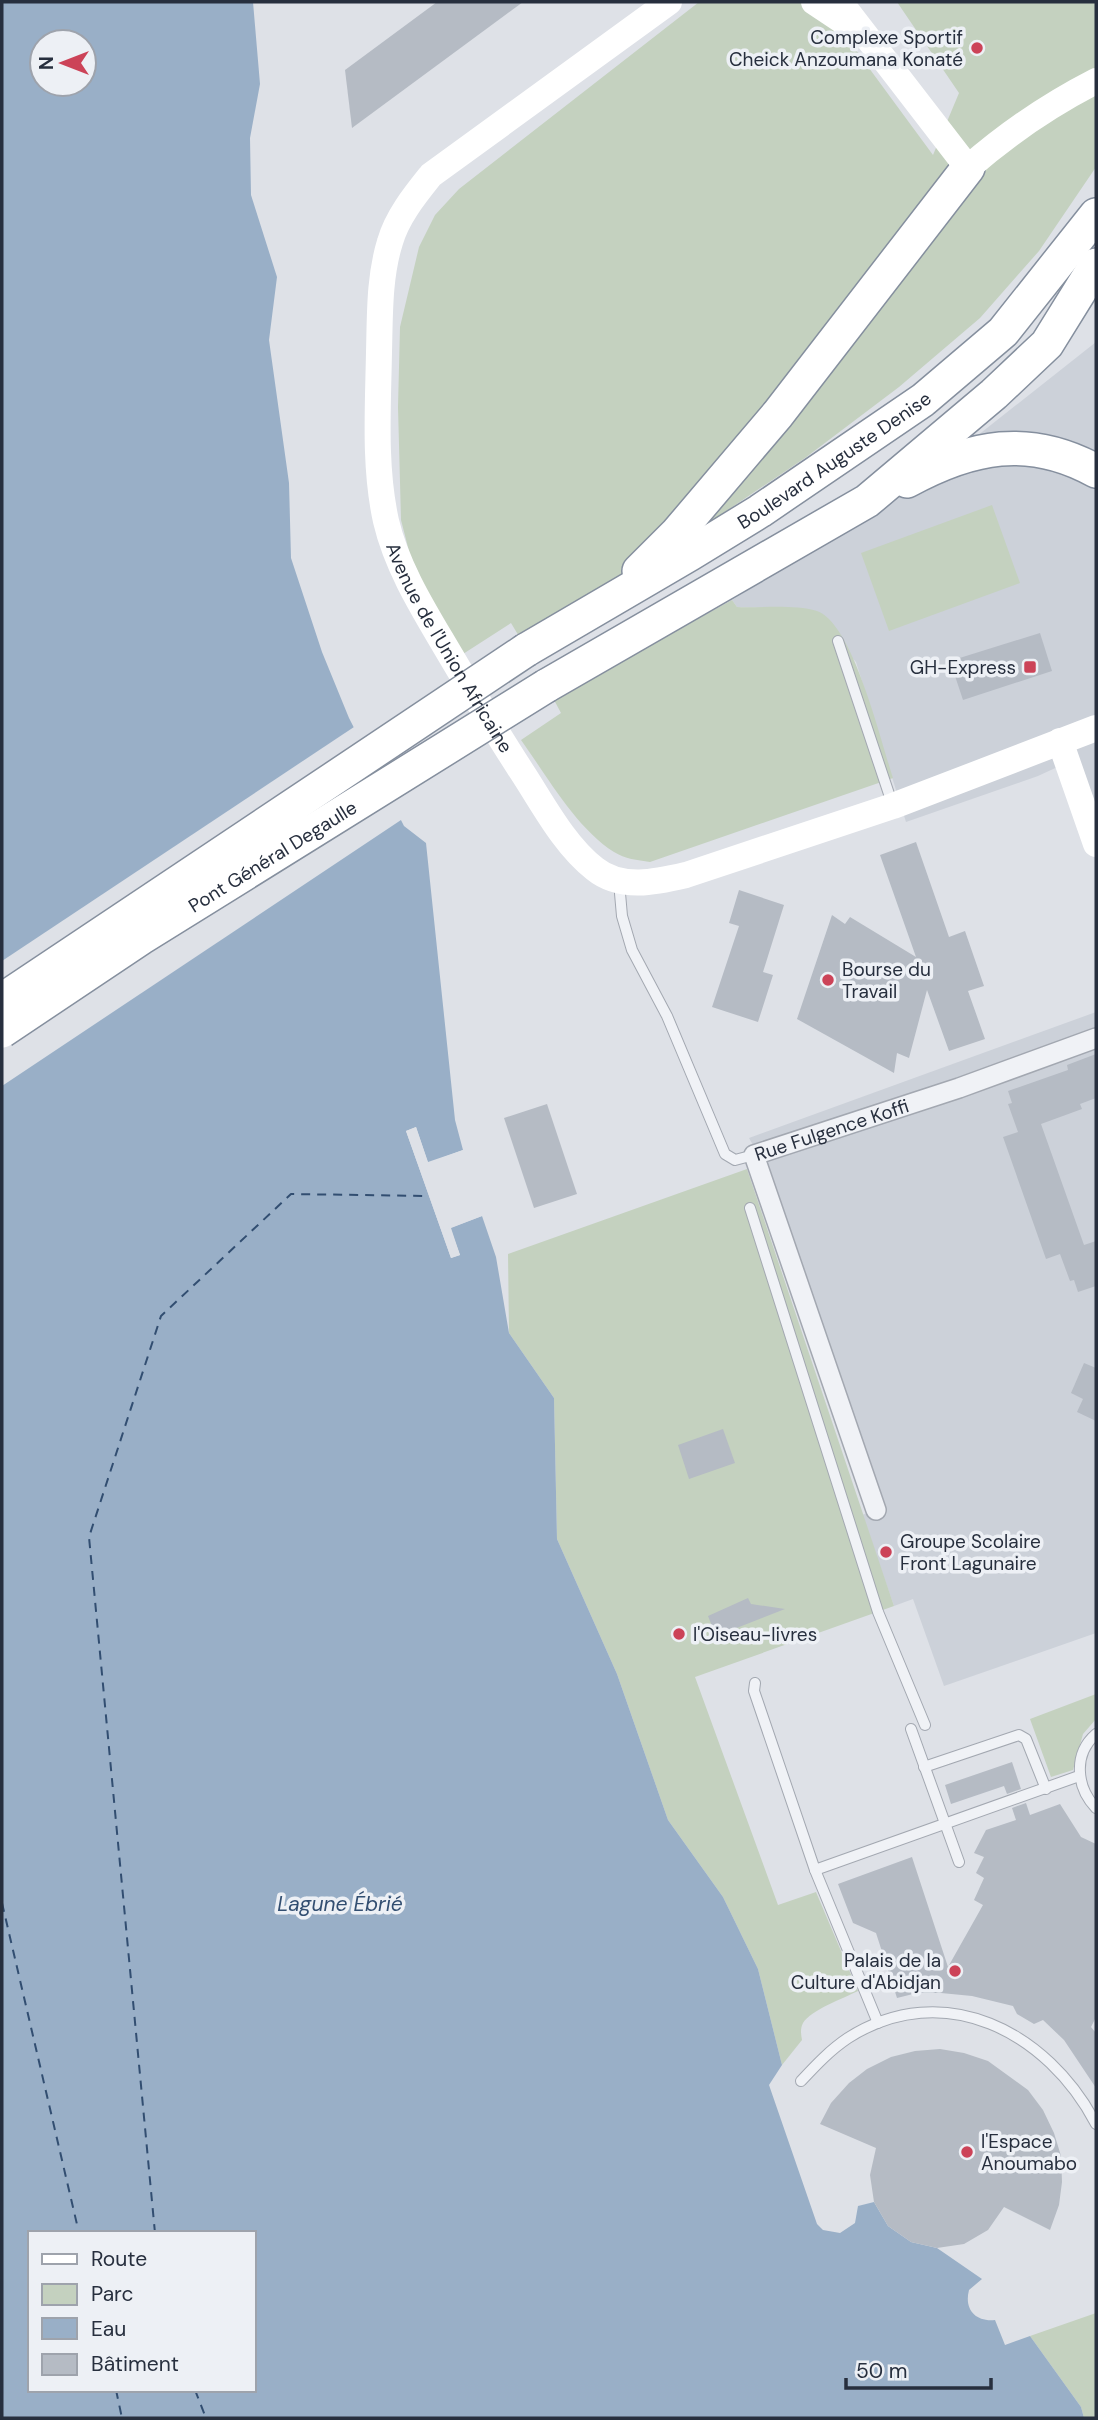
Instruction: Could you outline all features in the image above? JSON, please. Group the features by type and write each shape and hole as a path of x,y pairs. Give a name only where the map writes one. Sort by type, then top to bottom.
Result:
{"highway":[{"path":"605,604 677,533 778,414 968,168"},
{"name":"Boulevard Auguste Denise","path":"526,650 760,511 923,400 1003,332 1096,215"},
{"path":"1047,344 1096,265"},
{"path":"867,501 1096,304"},
{"path":"867,501 921,473 970,453 1007,447 1041,450 1079,462 1096,471"},
{"name":"Pont Général Degaulle","path":"2,1031 141,938 546,686 867,501"},
{"name":"Pont Général Degaulle","path":"2,1000 526,650"}],"main road":[{"name":"Avenue de l'Union Africaine","path":"669,2 640,9 431,175 407,206 390,241 383,276 380,327 380,474 387,522 399,560 423,610 479,705 558,827 596,870 619,881 651,883 686,875 893,806 1096,728"},
{"path":"814,2 867,39"},
{"path":"840,2 968,168 1021,124 1096,81"},
{"path":"1060,741 1096,844"}],"street":[{"name":"Rue Fulgence Koffi","path":"754,1155 959,1088 1096,1038"},
{"path":"754,1155 876,1510"}],"lane":[{"path":"838,641 893,806"},
{"name":"Rue Fulgence Koffi","path":"619,881 622,916 632,950 667,1016 725,1154 735,1160 754,1155"},
{"path":"750,1208 878,1612 925,1725"},
{"path":"755,1684 754,1691 816,1870 878,2023"},
{"path":"911,1730 958,1861"},
{"path":"1096,1734 1080,1763 1079,1776 1096,1808"},
{"path":"924,1767 1019,1735 1026,1739 1046,1789"},
{"path":"816,1870 1079,1776"},
{"path":"801,2081 824,2056 848,2038 878,2023 909,2015 942,2013 973,2018 1003,2028 1030,2044 1054,2064 1076,2090 1096,2124"}],"shaded area":[{"path":"1096,342 1096,811 1077,758 1038,776 906,822 856,662 806,609 737,607 732,600 915,485"},
{"path":"1096,1012 1096,1633 944,1686 913,1599 894,1606 862,1515 881,1508 767,1170 749,1138"}],"green space":[{"path":"699,2 801,2 841,30 933,155 959,93 897,2 1096,2 1096,167 1039,251 980,318 899,387 805,458 707,524 672,528 619,580 520,638 511,623 463,654 434,606 410,555 401,520 398,407 400,327 419,247 435,215 459,189"},
{"path":"992,505 1020,583 889,631 861,553"},
{"path":"732,600 737,607 808,609 817,611 830,620 842,637 864,685 893,778 650,862 622,856 600,842 575,816 521,740 561,713 553,698"},
{"path":"747,1169 894,1606 695,1677 778,1905 816,1892 858,1991 807,2018 801,2027 802,2040 782,2065 758,1969 723,1897 668,1820 617,1674 557,1539 554,1398 509,1333 508,1254"},
{"path":"1096,1694 1096,1719 1083,1734 1073,1770 1051,1777 1030,1719"},
{"path":"1096,2313 1096,2418 1084,2418 1081,2407 1030,2336"}],"water":[{"name":"Lagune Ébrié","path":"2,2 253,2 260,84 250,138 251,195 277,277 269,340 289,483 291,558 322,652 349,718 404,826 426,843 455,1120 463,1150 428,1163 416,1127 406,1131 451,1258 460,1255 450,1228 482,1216 496,1257 509,1333 554,1398 557,1539 617,1674 668,1820 723,1897 758,1969 782,2065 769,2085 817,2224 823,2230 840,2233 855,2223 858,2206 874,2202 888,2226 911,2242 937,2248 982,2279 969,2290 968,2303 973,2313 982,2319 995,2320 1005,2345 1030,2336 1081,2407 1084,2418 2,2418"}],"pier":[{"path":"357,725 404,818 2,1086 2,961"},
{"path":"416,1127 428,1162 463,1150 464,1154 427,1166 413,1131 410,1133 453,1254 456,1253 448,1226 481,1213 482,1216 451,1228 460,1255 451,1258 406,1131"}],"building":[{"path":"437,2 523,2 352,128 345,70"},
{"path":"1040,633 1052,671 963,700 950,661"},
{"path":"916,842 949,937 965,931 984,986 968,991 985,1039 949,1051 927,990 909,1058 897,1053 894,1073 797,1019 832,915 845,924 850,917 916,957 880,855"},
{"path":"739,890 784,905 763,972 773,975 758,1022 712,1007 739,926 729,923"},
{"path":"1096,1054 1096,1098 1080,1104 1082,1109 1041,1124 1084,1245 1096,1241 1096,1286 1078,1292 1074,1280 1070,1281 1060,1254 1046,1259 1003,1137 1018,1132 1008,1104 1012,1103 1008,1091 1068,1070 1067,1065"},
{"path":"547,1104 577,1194 534,1208 504,1118"},
{"path":"1084,1363 1096,1368 1096,1421 1077,1412 1083,1399 1071,1393"},
{"path":"723,1429 735,1463 689,1479 678,1445"},
{"path":"748,1598 751,1604 785,1609 716,1636 708,1616"},
{"path":"1012,1762 1021,1789 1007,1794 1004,1786 951,1804 945,1785"},
{"path":"1026,1803 1030,1815 1060,1804 1081,1837 1096,1844 1096,2017 1091,2027 1096,2033 1096,2088 1064,2040 1043,2020 1034,2024 1017,2014 1013,2006 972,1996 941,1993 917,1993 897,1998 876,1933 853,1923 838,1884 912,1857 948,1967 983,1905 974,1900 984,1878 976,1873 984,1857 974,1853 986,1830 1016,1820 1012,1808"},
{"name":"l'Espace Anoumabo","path":"940,2049 988,2061 1028,2090 1043,2110 1061,2156 1059,2205 1050,2230 1004,2207 988,2230 964,2244 937,2248 911,2242 888,2226 874,2202 870,2175 876,2148 820,2124 831,2103 849,2083 867,2069 891,2057"}],"ferry route":[{"path":"155,2231 89,1537 161,1316 291,1194 429,1196"},
{"path":"2,1903 79,2231"},
{"path":"116,2392 122,2418"},
{"path":"196,2392 206,2418"}],"place":[{"name":"Complexe Sportif Cheick Anzoumana Konaté","path":"977,48"},
{"name":"GH-Express","path":"1030,667"},
{"name":"Bourse du Travail","path":"828,980"},
{"name":"Groupe Scolaire Front Lagunaire","path":"886,1552"},
{"name":"l'Oiseau-livres","path":"679,1634"},
{"name":"Palais de la Culture d'Abidjan","path":"955,1971"},
{"name":"l'Espace Anoumabo","path":"967,2152"}]}
